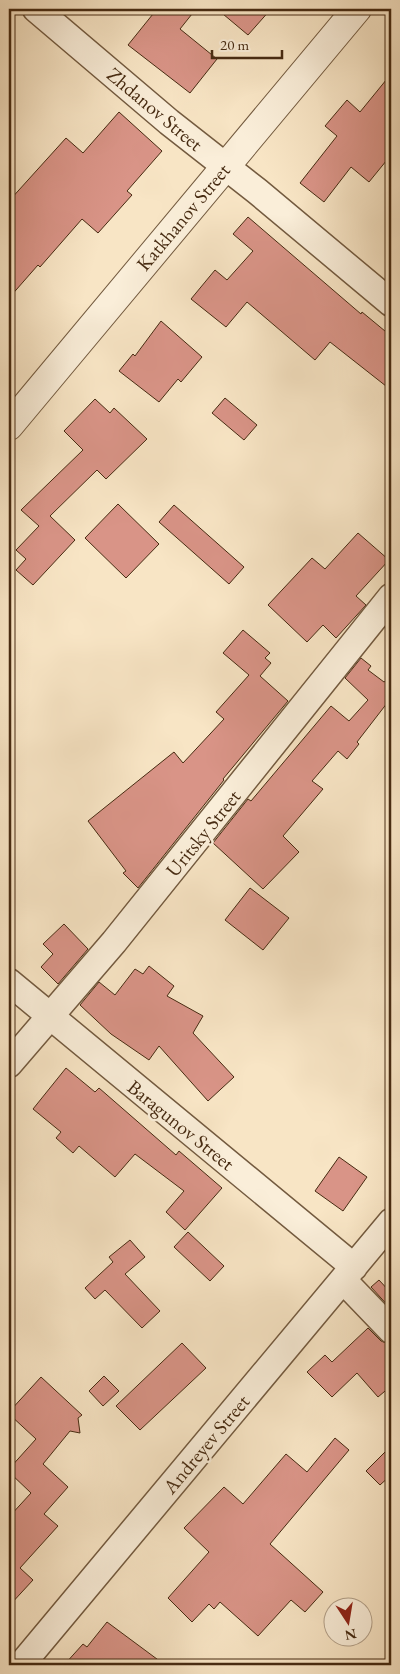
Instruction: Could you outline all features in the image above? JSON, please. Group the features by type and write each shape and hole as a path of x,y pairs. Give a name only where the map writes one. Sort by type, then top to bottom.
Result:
{"street":[{"name":"Zhdanov Street","path":"36,9 169,122 226,166 391,302"},
{"name":"Katkhanov Street","path":"9,426 356,9"},
{"name":"Uritsky Street","path":"9,1064 114,942 391,597"},
{"name":"Baragunov Street","path":"9,982 348,1273 391,1330"},
{"name":"Andreyev Street","path":"21,1665 391,1222"}],"building":[{"path":"157,9 196,9 180,29 217,59 190,93 128,45"},
{"path":"217,9 271,9 248,35"},
{"path":"391,74 391,155 369,182 351,167 324,202 300,183 337,136 325,126 347,100 360,112"},
{"path":"119,112 162,151 127,191 132,195 98,233 82,219 40,267 38,265 9,298 9,201 66,138 83,153"},
{"path":"248,217 361,314 362,312 391,336 391,390 330,342 315,360 247,302 226,327 191,299 215,270 227,280 253,251 233,234"},
{"path":"161,321 202,357 181,382 178,379 159,402 119,371 133,354 135,356"},
{"path":"225,398 257,425 244,440 212,413"},
{"path":"95,399 110,413 114,408 147,439 106,479 97,470 50,516 75,540 33,585 16,570 26,559 16,550 39,526 21,510 83,450 64,431"},
{"path":"118,504 159,544 126,578 85,538"},
{"path":"174,505 244,567 229,584 159,522"},
{"path":"358,533 389,560 356,596 366,605 336,638 323,625 307,642 268,605 312,558 325,569"},
{"path":"243,630 270,653 265,658 271,663 260,676 288,701 223,779 138,888 123,873 126,871 88,821 174,752 183,763 224,719 216,712 249,675 223,653"},
{"path":"361,658 371,666 368,670 384,682 391,677 391,698 357,742 359,744 347,759 338,751 312,781 323,789 283,836 299,852 263,889 213,843 248,799 251,801 331,706 349,721 368,700 345,678"},
{"path":"250,888 289,918 263,950 225,920"},
{"path":"64,924 88,949 58,984 41,967 53,954 43,944"},
{"path":"149,966 174,986 167,996 203,1016 193,1033 234,1077 208,1101 159,1046 149,1060 111,1034 80,1005 99,982 115,995 135,969 143,974"},
{"path":"66,1068 95,1092 99,1088 176,1155 179,1151 222,1188 185,1230 166,1212 184,1191 135,1154 115,1177 79,1146 73,1153 56,1138 61,1132 33,1109"},
{"path":"339,1157 367,1177 343,1211 315,1191"},
{"path":"188,1232 224,1266 210,1281 174,1247"},
{"path":"130,1240 145,1257 125,1274 160,1311 142,1328 105,1290 95,1299 85,1288 113,1262 109,1257"},
{"path":"379,1280 391,1293 391,1309 371,1287"},
{"path":"368,1328 381,1341 391,1345 391,1386 378,1397 357,1373 332,1397 307,1372 325,1355 332,1362"},
{"path":"182,1343 206,1368 140,1430 116,1406"},
{"path":"104,1376 119,1391 103,1406 89,1391"},
{"path":"41,1377 82,1415 78,1418 80,1433 70,1431 43,1464 68,1487 44,1514 58,1526 20,1568 33,1580 9,1606 9,1517 31,1493 9,1472 9,1469 36,1439 9,1412"},
{"path":"335,1438 349,1450 270,1544 323,1592 305,1612 291,1600 258,1636 220,1602 214,1609 209,1604 192,1622 168,1598 209,1552 184,1528 224,1487 243,1504 286,1454 307,1472"},
{"path":"391,1446 391,1475 380,1485 366,1471"},
{"path":"107,1622 165,1665 64,1665 83,1644 87,1647"}]}
